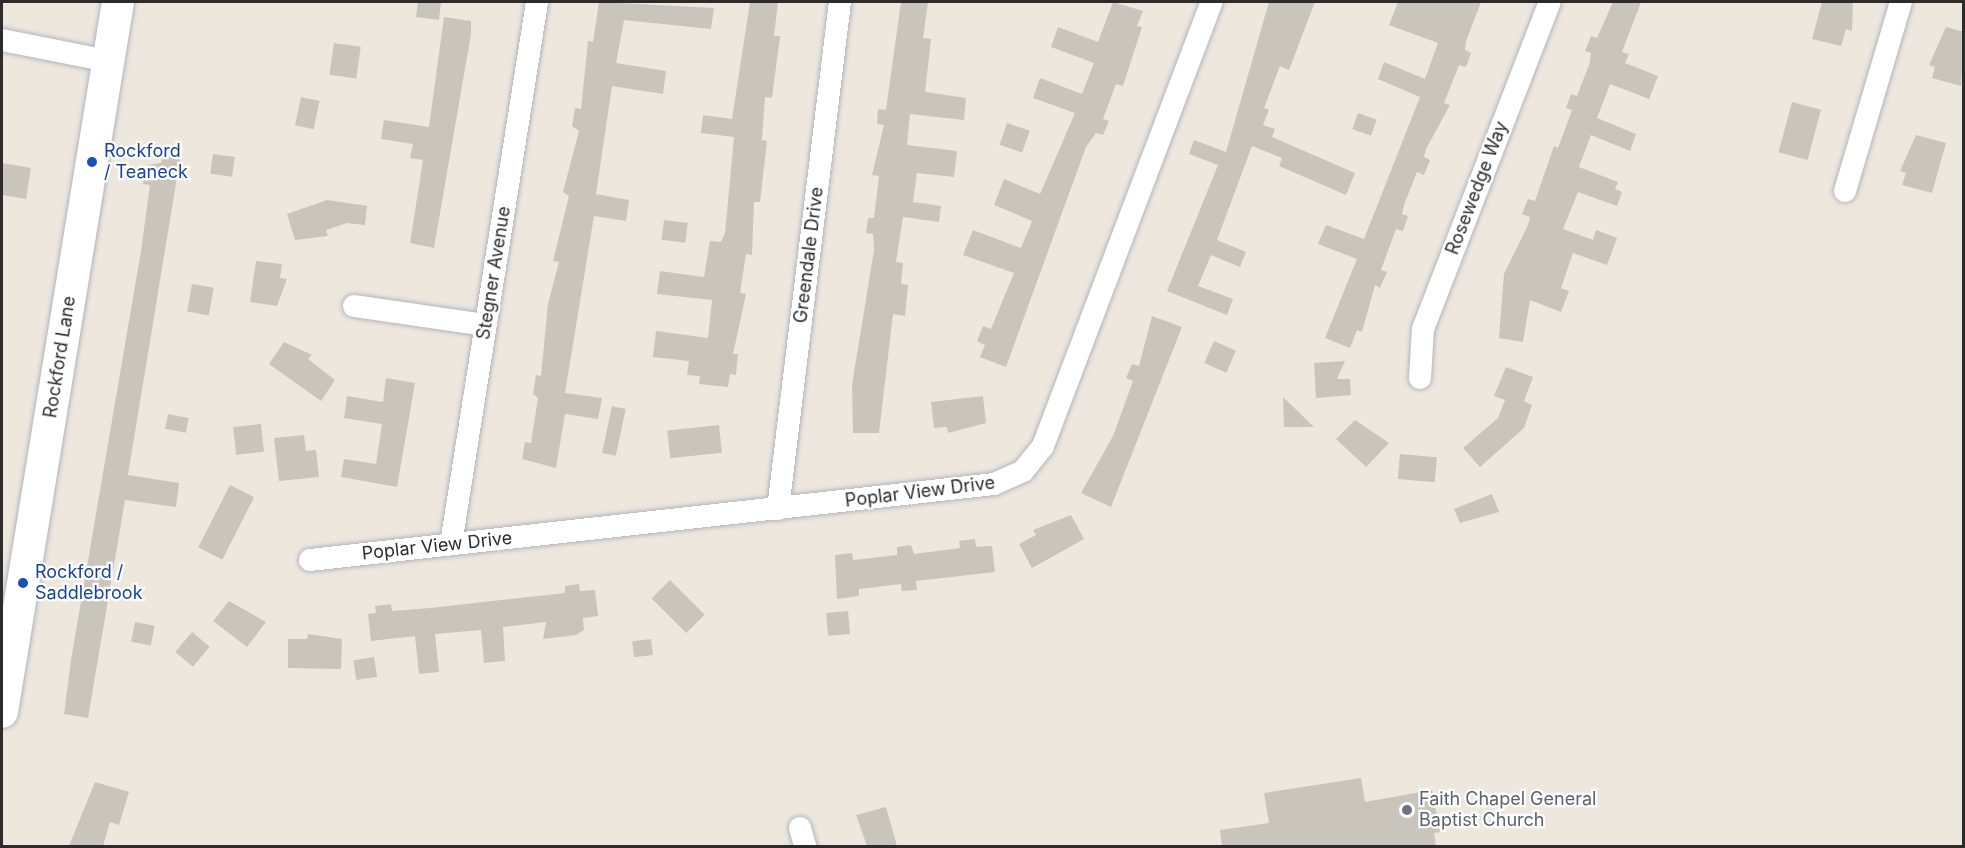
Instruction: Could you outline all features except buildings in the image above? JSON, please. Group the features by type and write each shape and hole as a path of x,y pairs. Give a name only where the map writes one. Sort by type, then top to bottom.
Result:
{"main road":[{"name":"Rockford Lane","path":"2,712 9,617 118,2"}],"street":[{"name":"Stegner Avenue","path":"451,544 537,2"},
{"name":"Greendale Drive","path":"778,509 840,2"},
{"name":"Poplar View Drive","path":"310,560 994,484 1032,463 1212,2"},
{"name":"Rosewedge Way","path":"1420,378 1423,329 1550,2"},
{"path":"1845,191 1901,2"},
{"path":"2,40 108,61"},
{"path":"354,306 486,325"}],"place":[{"name":"Rockford / Teaneck","path":"92,162"},
{"name":"Rockford / Saddlebrook","path":"23,583"},
{"name":"Faith Chapel General Baptist Church","path":"1407,810"}]}
